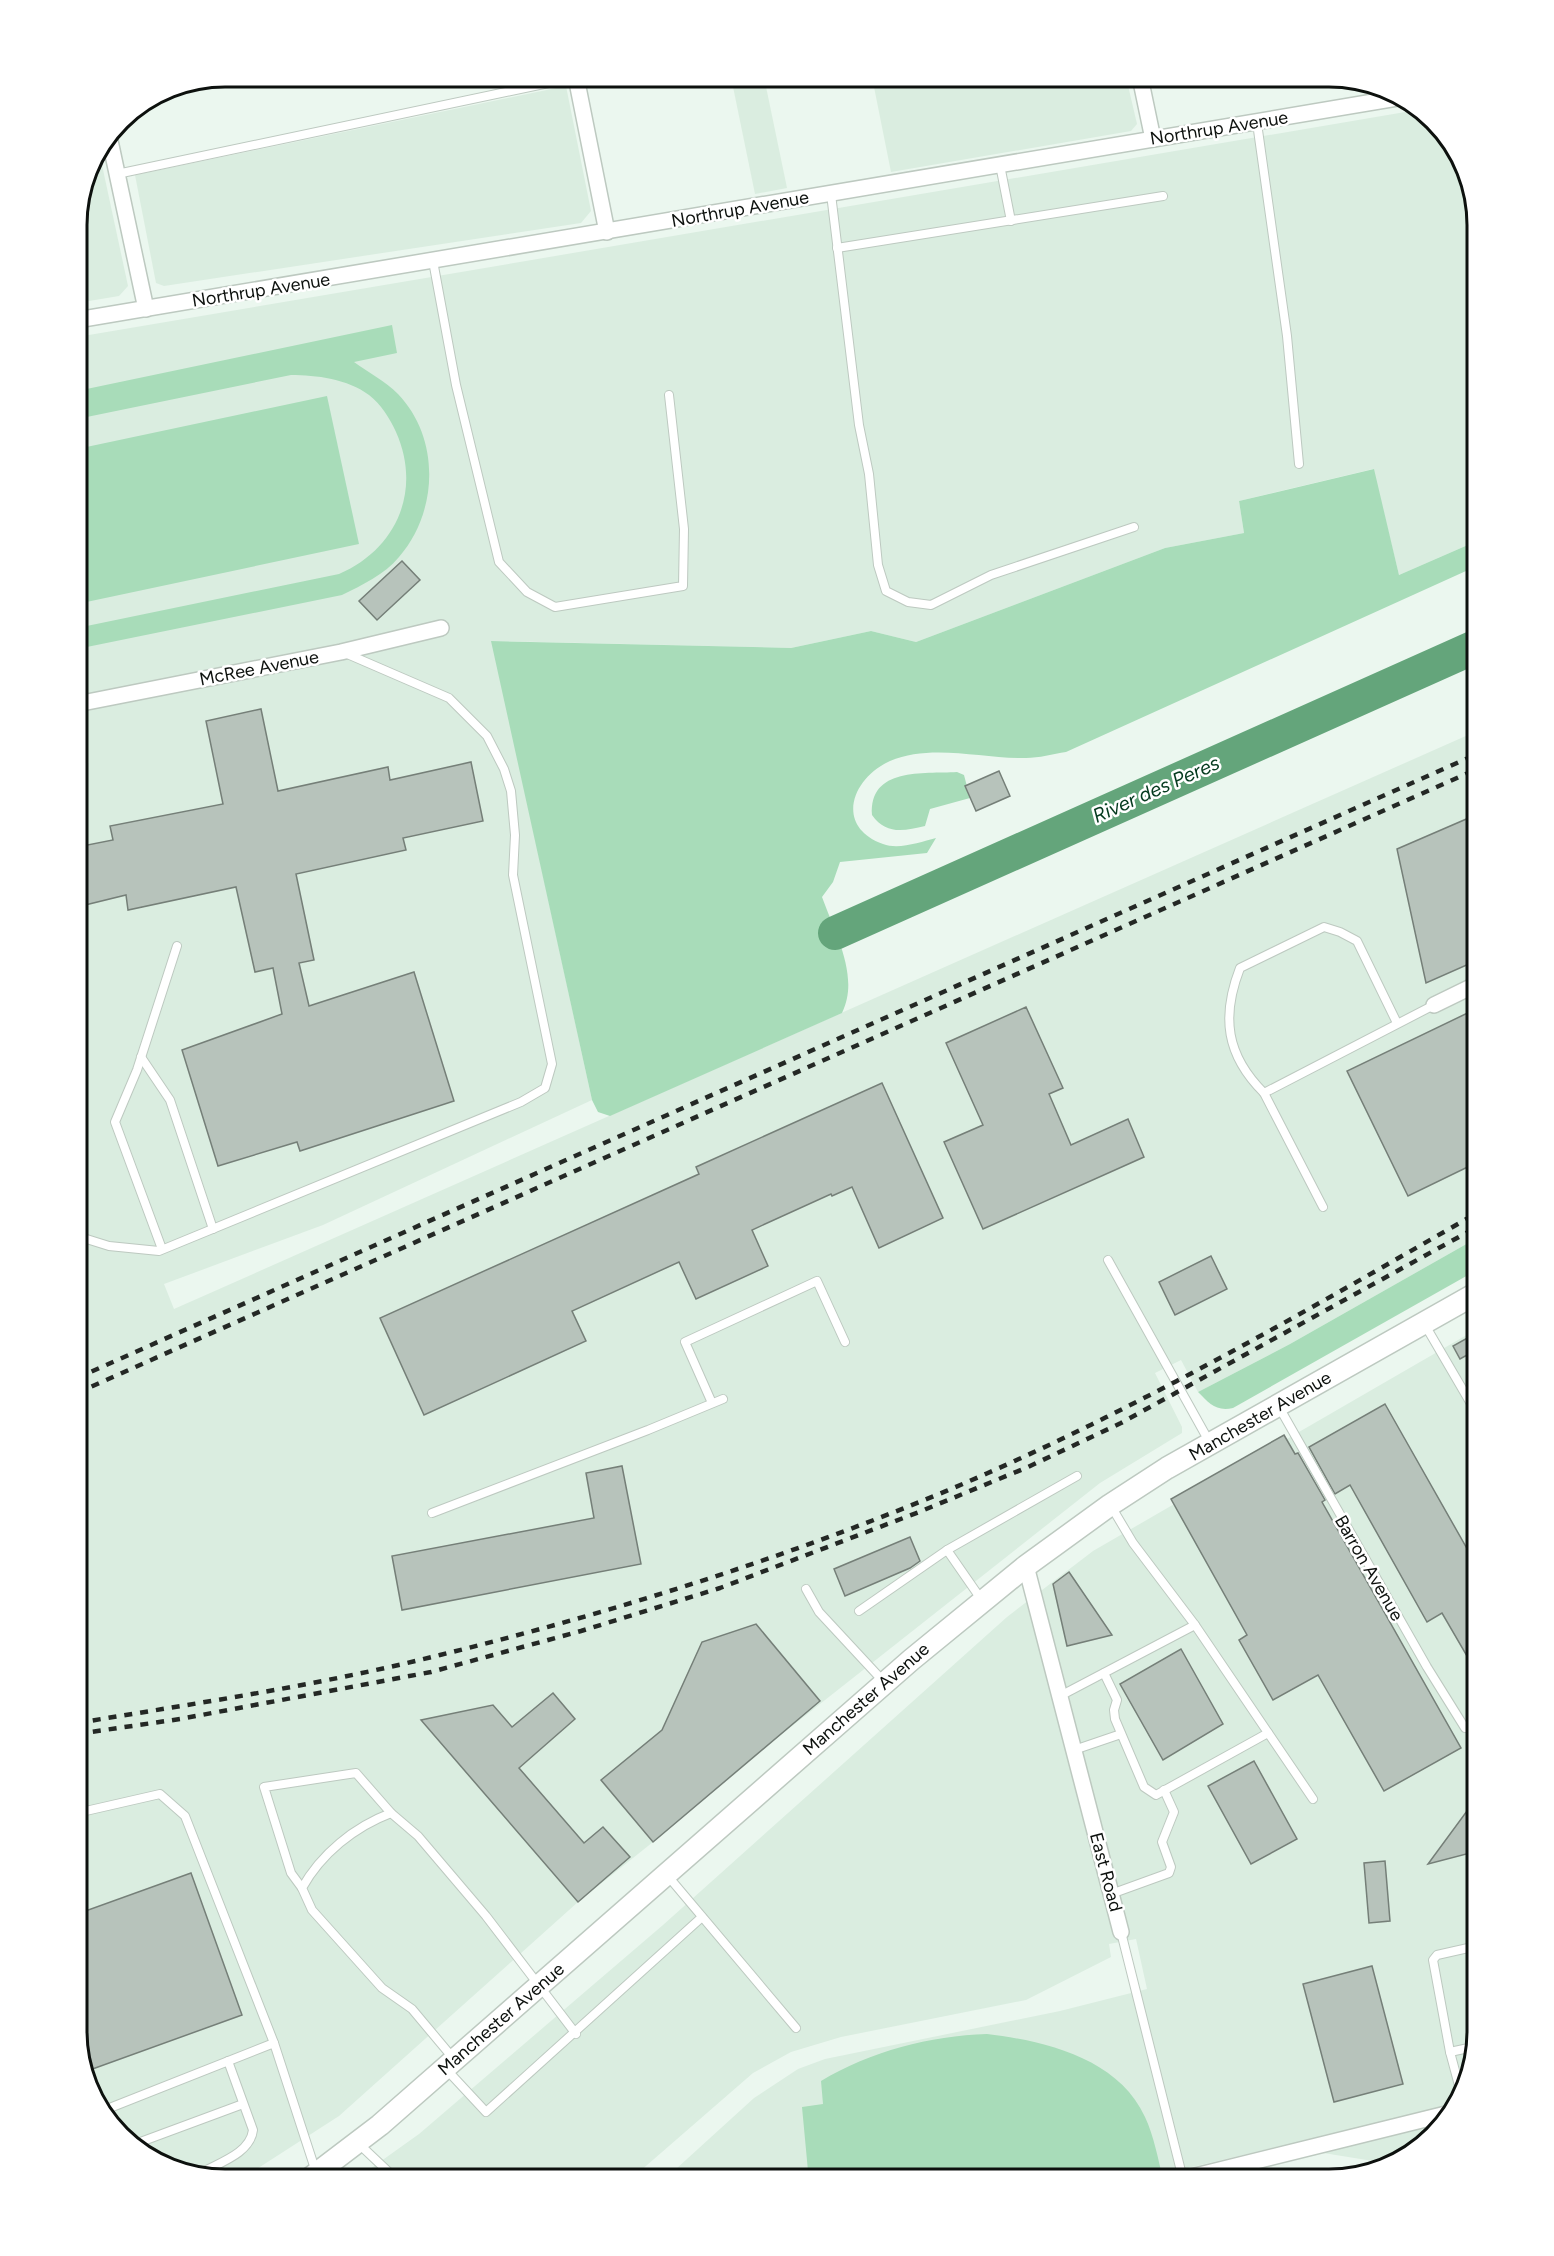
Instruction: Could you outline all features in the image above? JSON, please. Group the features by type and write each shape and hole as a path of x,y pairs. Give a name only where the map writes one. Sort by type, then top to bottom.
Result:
{"main road":[{"name":"Manchester Avenue","path":"323,2169 358,2143 885,1683 982,1600 1026,1566 1110,1505 1210,1444 1467,1299"}],"street":[{"path":"579,87 608,232"},
{"path":"1142,87 1153,139"},
{"name":"Northrup Avenue","path":"87,318 1386,100"},
{"path":"112,146 146,309"},
{"name":"McRee Avenue","path":"87,702 340,652 441,628"},
{"path":"1434,1005 1467,989"},
{"name":"East Road","path":"1026,1566 1121,1932"},
{"path":"1223,2169 1437,2116"}],"lane":[{"path":"117,174 530,87"},
{"path":"1257,123 1287,336 1299,464"},
{"path":"1000,165 1011,221"},
{"path":"831,194 859,425 869,474 878,565 886,591 908,602 931,605 991,575 1134,527"},
{"path":"837,248 1163,196"},
{"path":"433,261 456,385 499,562 527,592 555,607 683,586 684,529 669,395"},
{"path":"87,1239 109,1246 162,1250 521,1102 545,1088 552,1064 513,875 515,835 511,791 500,760 487,736 449,698 340,652"},
{"path":"1323,1207 1264,1093 1246,1075 1236,1054 1228,1028 1230,993 1240,968 1323,927 1340,932 1357,941 1398,1023"},
{"path":"162,1250 115,1122 141,1057 177,946"},
{"path":"1264,1093 1434,1005"},
{"path":"141,1057 170,1100 213,1229"},
{"path":"1108,1260 1210,1444"},
{"path":"712,1403 685,1342 817,1281 845,1342"},
{"path":"1424,1323 1467,1395"},
{"path":"432,1513 723,1399"},
{"name":"Barron Avenue","path":"1278,1406 1427,1667 1465,1728"},
{"path":"859,1611 947,1550 1077,1476"},
{"path":"1110,1505 1133,1543 1195,1625 1312,1799"},
{"path":"947,1550 982,1600"},
{"path":"806,1589 819,1612 885,1683"},
{"path":"1060,1696 1195,1625"},
{"path":"1104,1673 1117,1700 1114,1710 1121,1734 1144,1786 1156,1795 1268,1733"},
{"path":"1074,1750 1121,1734"},
{"path":"576,2034 486,1916 426,1845 391,1814 356,1773 264,1787 291,1873 302,1888 312,1910 382,1988 412,2009 486,2112 576,2034 702,1917"},
{"path":"1111,1894 1169,1873 1171,1867 1162,1842 1174,1812 1164,1790"},
{"path":"87,1811 160,1794 186,1816 274,2043 311,2169"},
{"path":"302,1888 315,1864 367,1822 391,1814"},
{"path":"666,1874 796,2028"},
{"name":"East Road","path":"1121,1932 1180,2169"},
{"path":"1457,2080 1433,1960 1437,1955 1467,1948"},
{"path":"110,2107 274,2043"},
{"path":"1450,2052 1466,2049"},
{"path":"210,2168 243,2150 252,2141 253,2130 228,2061"},
{"path":"143,2141 243,2104"},
{"path":"358,2143 385,2169"}],"shaded area":[{"path":"566,87 591,211 581,223 164,286 156,283 135,175"},
{"path":"733,87 766,87 787,188 755,194"},
{"path":"874,87 1128,87 1137,124 1131,131 891,172"},
{"path":"1407,112 1427,127 1449,156 1462,189 1466,207 1467,545 1399,575 1373,469 1239,501 1244,533 1165,548 916,642 871,631 791,648 492,641 592,1100 323,1225 164,1284 174,1309 1467,735 1467,1244 1290,1344 1198,1392 1181,1360 1155,1373 1182,1427 1182,1433 1100,1483 683,1812 653,1842 578,1902 339,2116 257,2169 216,2169 198,2166 181,2162 156,2151 127,2129 105,2100 92,2067 88,2049 87,335"},
{"path":"102,164 128,286 119,296 87,301 87,216 92,189"},
{"path":"1467,1335 1467,2031 1466,2049 1456,2084 1449,2100 1427,2129 1398,2151 1373,2161 1280,2146 1184,2169 676,2169 754,2098 798,2069 825,2059 1060,2011 1147,1989 1136,1939 1109,1944 1111,1957 1026,2000 841,2037 791,2052 753,2073 643,2169 370,2169 419,2134 663,1925 1007,1617 1093,1551"}],"green space":[{"path":"392,325 397,353 354,362 398,394 412,412 422,432 429,476 427,498 421,519 412,539 387,569 342,595 87,647 87,626 339,574 359,563 376,549 389,533 399,515 405,496 406,475 403,454 396,432 381,407 361,390 332,379 291,375 87,417 87,389"},
{"path":"327,396 359,544 87,602 87,447"},
{"path":"1374,469 1399,575 1467,545 1467,571 1066,752 1026,758 940,752 923,753 890,761 877,769 858,790 854,802 854,814 858,826 868,836 889,846 909,845 936,838 927,853 840,862 833,882 822,897 839,940 847,970 847,999 842,1013 610,1116 598,1112 592,1100 491,641 791,648 871,631 916,642 1165,548 1244,533 1239,501"},
{"path":"957,772 964,775 970,798 930,809 925,826 903,830 889,829 872,815 873,799 879,788 889,781 914,774"},
{"path":"1467,1244 1467,1276 1233,1408 1217,1408 1198,1392 1290,1344"},
{"path":"987,2034 1009,2037 1055,2048 1078,2056 1117,2080 1133,2097 1145,2117 1160,2169 808,2169 802,2107 823,2104 821,2081 880,2053 923,2042"}],"building":[{"path":"402,561 420,580 377,620 359,601"},
{"path":"261,709 278,791 388,767 390,780 471,762 483,821 403,838 406,850 296,874 314,960 299,963 309,1006 414,972 454,1101 300,1151 297,1142 218,1166 182,1050 282,1014 273,968 255,972 236,887 128,910 126,895 87,905 87,845 113,840 110,826 223,804 206,721"},
{"path":"999,771 1010,796 976,811 965,786"},
{"path":"1467,819 1467,965 1426,983 1397,849"},
{"path":"1026,1007 1063,1088 1049,1094 1071,1145 1128,1119 1144,1157 983,1229 944,1142 983,1125 946,1043"},
{"path":"1467,1013 1467,1167 1408,1196 1347,1071"},
{"path":"882,1083 943,1218 879,1248 852,1187 832,1196 831,1194 752,1230 768,1266 696,1299 679,1262 572,1311 586,1341 424,1415 380,1318 699,1174 696,1167"},
{"path":"1211,1256 1227,1289 1175,1315 1159,1282"},
{"path":"1467,1338 1467,1355 1460,1359 1453,1346"},
{"path":"1385,1404 1467,1549 1467,1656 1442,1613 1427,1622 1350,1485 1335,1494 1309,1447"},
{"path":"1284,1435 1295,1454 1298,1453 1325,1500 1322,1502 1461,1748 1384,1791 1318,1675 1273,1700 1239,1640 1247,1635 1171,1499"},
{"path":"622,1466 641,1564 402,1610 392,1556 594,1518 586,1473"},
{"path":"910,1537 920,1561 910,1568 845,1596 834,1569"},
{"path":"1069,1572 1112,1635 1067,1646 1053,1584"},
{"path":"756,1624 820,1701 653,1842 601,1780 662,1730 702,1642"},
{"path":"1181,1649 1223,1724 1163,1760 1120,1684"},
{"path":"553,1693 575,1719 519,1768 584,1843 603,1827 630,1857 578,1902 421,1720 493,1705 512,1727"},
{"path":"1254,1761 1297,1839 1251,1864 1208,1786"},
{"path":"1467,1811 1467,1854 1428,1864"},
{"path":"1385,1861 1390,1921 1369,1923 1364,1863"},
{"path":"191,1873 242,2015 93,2069 87,2031 87,1910"},
{"path":"1372,1966 1403,2084 1334,2102 1303,1984"}],"waterway":[{"name":"River des Peres","path":"835,933 1467,650"}],"railway":[{"path":"87,1374 1467,758"},
{"path":"87,1389 1467,773"},
{"path":"87,1721 214,1701 395,1666 618,1607 793,1550 907,1507 1054,1443 1268,1332 1467,1219"},
{"path":"87,1733 180,1719 431,1672 581,1631 720,1588 919,1512 1028,1467 1121,1423 1467,1233"}]}
